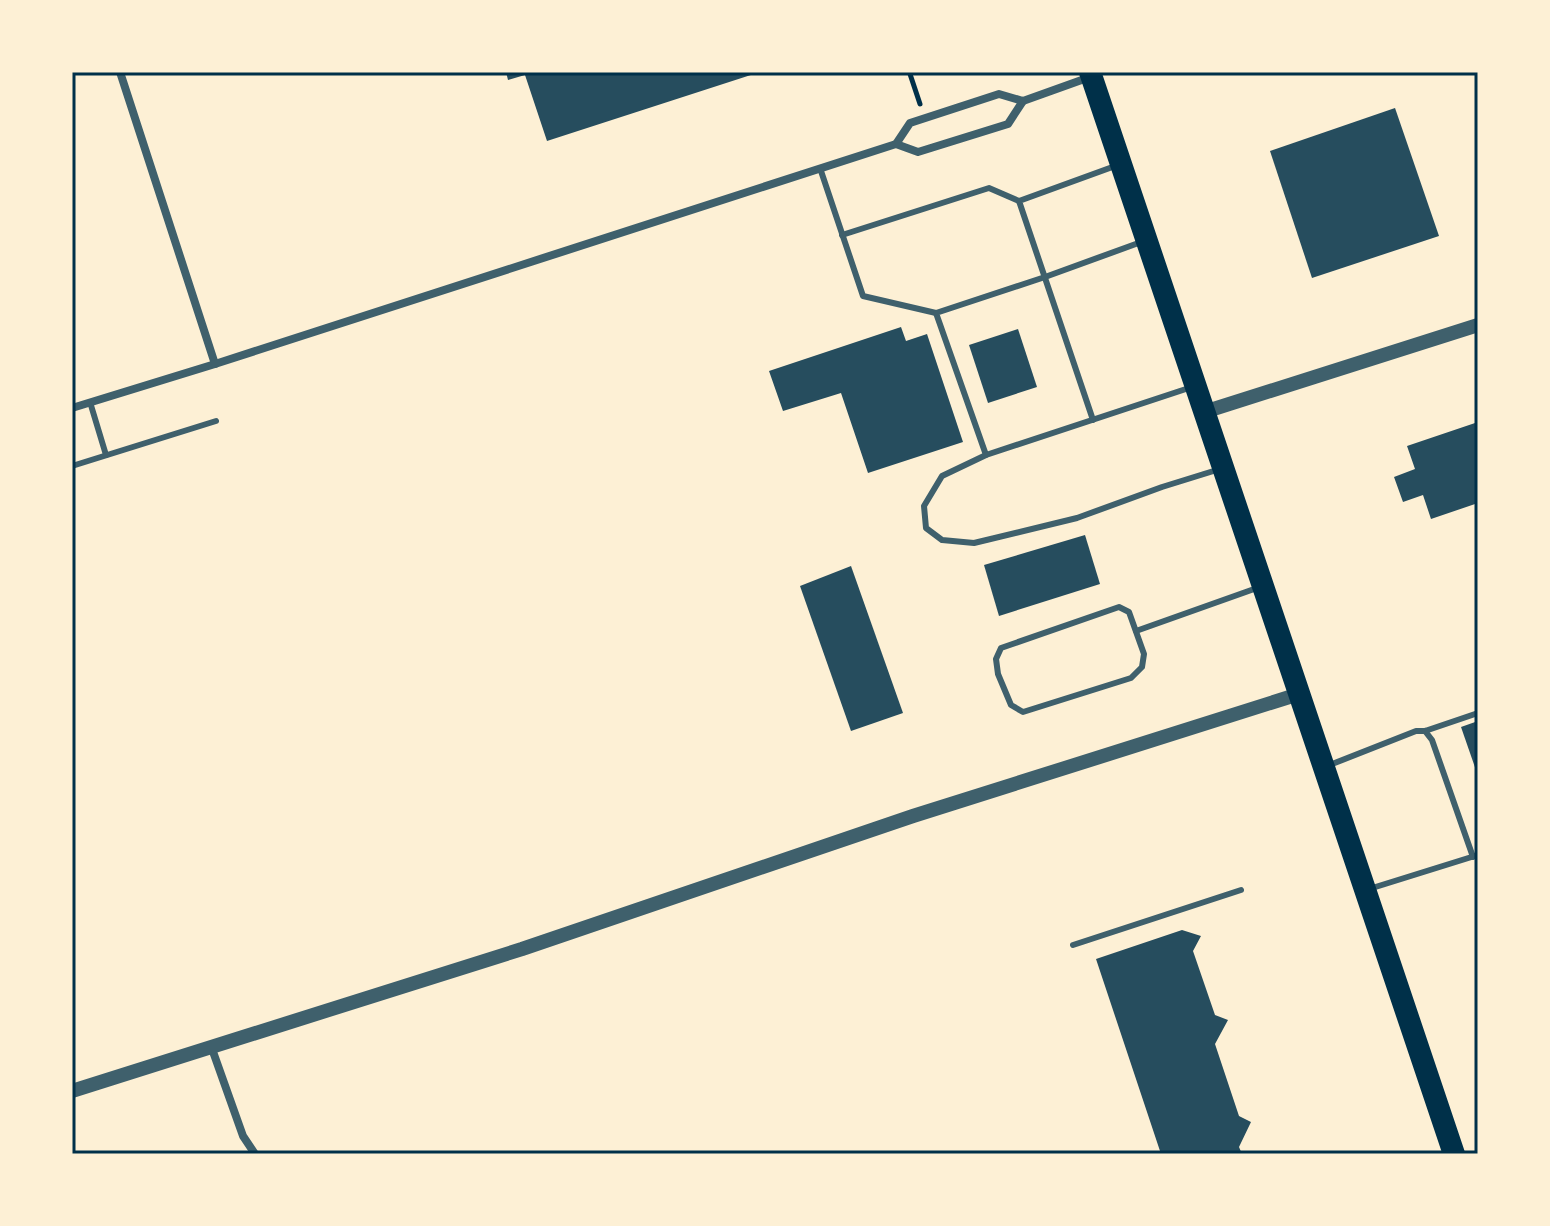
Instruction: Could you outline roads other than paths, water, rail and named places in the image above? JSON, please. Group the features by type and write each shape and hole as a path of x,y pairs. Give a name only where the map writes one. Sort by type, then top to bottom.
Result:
{"highway":[{"path":"1090,74 1454,1154"}],"street":[{"path":"120,72 215,364"},
{"path":"72,408 896,144 918,152 1008,124 1023,101 1090,74"},
{"path":"896,144 910,123 999,94 1023,101"},
{"path":"1204,412 1478,325"},
{"path":"72,1091 522,949 913,816 1299,694"},
{"path":"211,1046 243,1136 255,1154"}],"lane":[{"path":"842,235 989,188 1019,201 1121,164"},
{"path":"820,168 863,296 936,313 1146,240"},
{"path":"1019,201 1093,420"},
{"path":"936,313 986,455"},
{"path":"1196,386 986,455 942,476 924,506 926,528 942,540 974,543 1077,518 1223,468"},
{"path":"90,402 106,455"},
{"path":"72,466 216,421"},
{"path":"1136,631 1263,586"},
{"path":"1119,607 1129,612 1136,631 1144,654 1142,667 1131,678 1023,712 1011,705 998,674 996,659 1001,648 1119,607"},
{"path":"1324,768 1416,731 1425,731 1478,713"},
{"path":"1366,891 1475,856 1432,740 1425,731"},
{"path":"1073,945 1241,890"}]}
